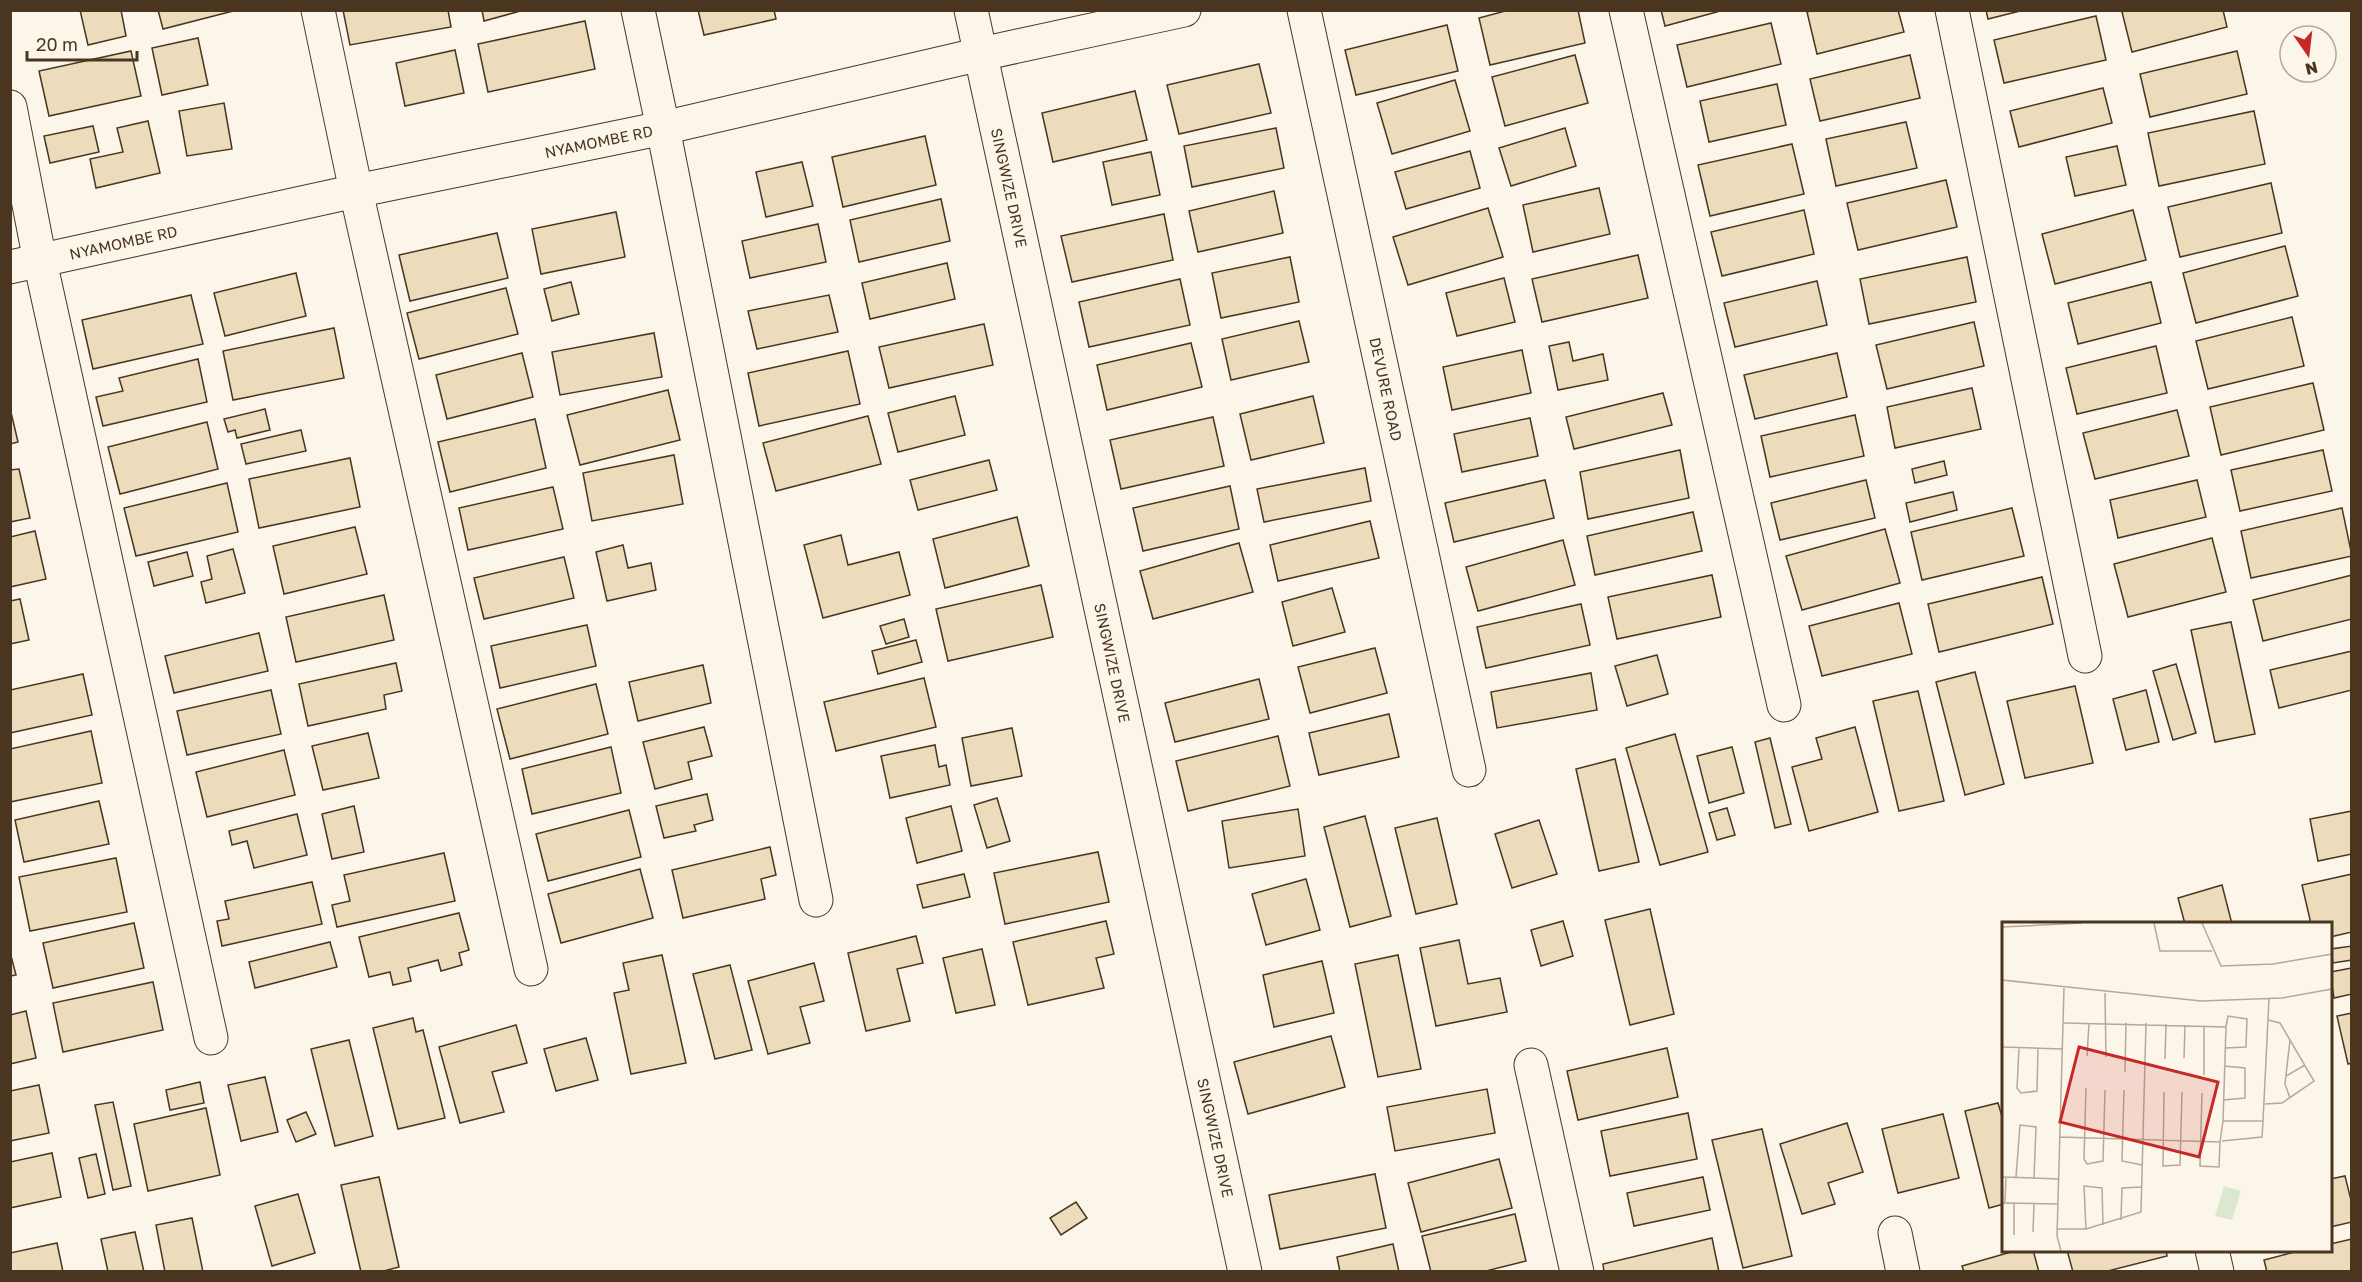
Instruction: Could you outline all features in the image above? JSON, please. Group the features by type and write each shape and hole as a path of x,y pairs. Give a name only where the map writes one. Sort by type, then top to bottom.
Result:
{"street":[{"path":"318,10 356,191 531,969"},
{"path":"638,10 816,900"},
{"name":"SINGWIZE DRIVE","path":"971,10 1245,1272"},
{"name":"NYAMOMBE RD","path":"25,264 356,191 663,128 981,54 1184,10"},
{"name":"DEVURE ROAD","path":"1304,10 1469,770"},
{"path":"1626,10 1784,705"},
{"path":"1952,10 2085,657"},
{"path":"10,107 25,264 211,1038"},
{"path":"1531,1065 1577,1272"},
{"path":"1895,1233 1903,1272"},
{"path":"2212,1252 2217,1272"}],"building":[{"path":"80,10 121,10 126,36 88,45"},
{"path":"158,10 237,10 163,29"},
{"path":"343,10 448,10 451,27 350,45"},
{"path":"482,10 524,10 484,21"},
{"path":"698,10 774,10 776,19 704,35"},
{"path":"1509,10 1578,10 1585,43 1490,65 1479,18"},
{"path":"1661,10 1724,10 1665,26"},
{"path":"1814,10 1898,10 1904,32 1817,54 1807,12"},
{"path":"1986,10 2024,10 1988,19"},
{"path":"2128,10 2223,10 2227,27 2132,52 2122,12"},
{"path":"2096,16 2106,60 2004,83 1994,40"},
{"path":"585,21 595,69 488,92 478,44"},
{"path":"1771,23 1781,64 1687,87 1677,45"},
{"path":"1447,25 1458,71 1356,95 1345,50"},
{"path":"198,38 208,85 162,95 152,48"},
{"path":"455,50 464,93 405,106 396,63"},
{"path":"131,51 141,96 49,116 39,71"},
{"path":"2237,51 2247,94 2150,117 2140,74"},
{"path":"1575,55 1588,103 1505,126 1492,77"},
{"path":"1910,55 1920,98 1820,121 1810,79"},
{"path":"1259,64 1271,113 1179,134 1167,85"},
{"path":"1455,80 1470,131 1392,154 1377,103"},
{"path":"1777,84 1786,125 1709,142 1700,101"},
{"path":"2103,88 2112,123 2019,147 2010,111"},
{"path":"1135,91 1147,140 1053,162 1042,113"},
{"path":"224,103 232,149 187,156 179,111"},
{"path":"2254,111 2265,164 2159,186 2148,133"},
{"path":"148,121 160,173 96,188 90,159 123,152 117,128"},
{"path":"1906,122 1917,168 1836,186 1826,139"},
{"path":"93,126 99,152 50,163 44,136"},
{"path":"1276,128 1284,168 1192,187 1184,146"},
{"path":"1565,128 1576,166 1511,186 1499,148"},
{"path":"925,136 936,185 843,207 832,157"},
{"path":"1792,144 1804,194 1710,216 1698,165"},
{"path":"2117,146 2126,185 2075,196 2066,157"},
{"path":"1470,151 1480,188 1406,209 1395,172"},
{"path":"1151,152 1160,195 1112,205 1103,162"},
{"path":"802,162 813,206 766,217 756,172"},
{"path":"1946,180 1957,227 1858,250 1847,203"},
{"path":"2271,183 2282,233 2180,257 2168,207"},
{"path":"1599,188 1610,234 1533,252 1523,205"},
{"path":"1274,191 1283,233 1198,252 1189,211"},
{"path":"941,199 950,241 859,262 850,220"},
{"path":"1488,208 1503,257 1408,285 1393,237"},
{"path":"1804,210 1814,254 1722,276 1711,232"},
{"path":"2133,210 2146,260 2055,284 2042,234"},
{"path":"616,212 625,257 541,274 532,229"},
{"path":"1164,214 1173,260 1072,282 1061,236"},
{"path":"818,224 826,262 750,278 742,241"},
{"path":"497,233 508,278 410,301 399,255"},
{"path":"2285,246 2298,296 2196,323 2183,273"},
{"path":"1638,255 1648,298 1542,322 1532,279"},
{"path":"1290,257 1299,302 1221,318 1212,273"},
{"path":"1967,257 1976,302 1869,324 1860,279"},
{"path":"947,263 955,299 870,319 862,283"},
{"path":"296,273 306,316 225,336 214,293"},
{"path":"1504,278 1515,322 1457,336 1446,293"},
{"path":"1180,279 1190,325 1089,347 1079,302"},
{"path":"1817,281 1827,325 1735,347 1724,303"},
{"path":"571,282 579,314 552,321 544,289"},
{"path":"2151,282 2161,323 2078,344 2068,303"},
{"path":"506,288 518,334 419,359 407,313"},
{"path":"191,295 203,344 93,369 82,320"},
{"path":"829,295 838,332 757,349 748,311"},
{"path":"2292,317 2304,366 2208,389 2196,341"},
{"path":"1299,321 1309,362 1231,380 1222,339"},
{"path":"1974,322 1984,366 1887,389 1876,345"},
{"path":"984,324 993,365 889,388 879,347"},
{"path":"334,328 344,378 233,400 223,351"},
{"path":"654,333 662,377 560,395 552,352"},
{"path":"1569,342 1573,361 1603,354 1608,380 1558,390 1549,346"},
{"path":"1191,343 1202,387 1107,410 1097,365"},
{"path":"2156,346 2167,393 2077,414 2066,368"},
{"path":"1522,350 1531,393 1452,410 1443,367"},
{"path":"848,351 860,404 759,426 748,373"},
{"path":"522,353 533,397 447,419 436,375"},
{"path":"1837,353 1847,397 1755,419 1744,375"},
{"path":"198,359 207,402 103,426 96,397 123,391 119,378"},
{"path":"2313,383 2324,430 2221,455 2210,407"},
{"path":"1972,388 1981,429 1895,448 1887,407"},
{"path":"668,390 680,440 580,465 567,415"},
{"path":"1663,393 1672,425 1574,449 1566,417"},
{"path":"955,396 965,435 898,452 888,413"},
{"path":"1313,396 1324,443 1251,460 1240,414"},
{"path":"10,408 18,442 10,444"},
{"path":"265,409 270,430 237,438 235,430 228,432 224,419"},
{"path":"2177,410 2189,456 2095,479 2083,433"},
{"path":"1855,415 1864,456 1770,477 1761,436"},
{"path":"868,416 881,464 776,491 763,443"},
{"path":"1213,417 1224,466 1121,489 1110,440"},
{"path":"1530,418 1538,456 1462,472 1454,434"},
{"path":"535,419 546,468 450,492 438,442"},
{"path":"207,422 218,469 120,494 108,447"},
{"path":"301,430 306,451 246,464 241,444"},
{"path":"1680,450 1689,498 1588,519 1580,472"},
{"path":"2323,450 2332,491 2240,511 2231,470"},
{"path":"674,455 683,504 592,521 583,473"},
{"path":"350,458 360,507 259,528 249,479"},
{"path":"989,460 997,490 918,510 910,480"},
{"path":"1944,461 1947,475 1915,483 1912,469"},
{"path":"1365,468 1371,501 1264,522 1257,489"},
{"path":"19,469 30,518 10,522 10,470"},
{"path":"1545,480 1554,518 1454,542 1445,503"},
{"path":"1866,480 1875,518 1780,540 1771,503"},
{"path":"2197,480 2206,517 2118,538 2110,500"},
{"path":"227,483 238,532 136,556 124,508"},
{"path":"1230,486 1239,529 1143,551 1133,508"},
{"path":"553,487 563,529 468,550 459,508"},
{"path":"1953,492 1957,510 1910,522 1906,503"},
{"path":"2012,508 2024,556 1922,580 1911,532"},
{"path":"2342,508 2352,556 2251,578 2241,531"},
{"path":"1693,512 1702,551 1595,575 1587,536"},
{"path":"1017,517 1029,566 945,588 933,539"},
{"path":"1370,521 1379,558 1278,581 1270,545"},
{"path":"355,527 367,574 284,594 273,546"},
{"path":"1885,529 1900,583 1802,610 1786,556"},
{"path":"35,531 46,579 10,587 10,537"},
{"path":"841,535 848,565 899,552 910,595 823,618 804,545"},
{"path":"2212,538 2226,592 2128,617 2114,564"},
{"path":"1563,540 1575,585 1478,611 1466,567"},
{"path":"1239,543 1253,592 1153,619 1140,571"},
{"path":"623,545 628,568 651,563 656,590 607,601 596,552"},
{"path":"233,549 245,593 206,603 201,582 212,579 207,556"},
{"path":"187,552 193,576 154,586 148,562"},
{"path":"564,557 574,598 484,619 474,578"},
{"path":"1712,575 1721,617 1617,639 1608,597"},
{"path":"2352,575 2352,619 2263,641 2253,600"},
{"path":"2042,577 2053,624 1939,652 1928,604"},
{"path":"1041,585 1053,637 948,661 936,609"},
{"path":"1332,588 1345,632 1293,646 1282,602"},
{"path":"384,595 394,640 296,662 286,617"},
{"path":"20,599 29,640 10,644 10,601"},
{"path":"1899,603 1912,654 1822,676 1809,626"},
{"path":"1581,604 1590,645 1486,668 1477,627"},
{"path":"904,619 909,637 886,644 880,626"},
{"path":"2231,622 2255,734 2215,742 2191,630"},
{"path":"587,625 596,666 500,688 491,646"},
{"path":"259,633 268,671 174,693 165,656"},
{"path":"916,640 922,662 878,674 872,651"},
{"path":"1375,648 1387,693 1310,713 1298,667"},
{"path":"2352,651 2352,690 2279,708 2270,670"},
{"path":"1657,655 1668,694 1627,706 1615,666"},
{"path":"396,663 402,691 384,695 386,709 308,726 299,684"},
{"path":"2176,664 2196,733 2173,740 2153,671"},
{"path":"703,665 711,703 638,721 629,682"},
{"path":"1975,672 2004,784 1965,795 1936,682"},
{"path":"1591,673 1597,710 1497,728 1491,692"},
{"path":"83,674 92,715 10,733 10,690"},
{"path":"924,678 936,727 836,751 824,702"},
{"path":"1259,679 1269,719 1175,742 1165,703"},
{"path":"596,684 608,734 510,759 497,709"},
{"path":"2075,686 2093,763 2025,778 2007,701"},
{"path":"271,690 281,734 187,755 177,711"},
{"path":"2146,690 2159,742 2126,750 2113,699"},
{"path":"1918,691 1944,801 1899,811 1873,701"},
{"path":"1389,714 1399,757 1319,775 1309,733"},
{"path":"704,727 712,756 688,762 692,779 655,789 643,742"},
{"path":"1855,727 1878,812 1809,831 1792,767 1822,759 1816,738"},
{"path":"1012,728 1022,776 971,786 962,738"},
{"path":"91,731 102,783 10,802 10,749"},
{"path":"368,733 379,778 323,790 312,746"},
{"path":"1675,734 1708,852 1660,865 1626,748"},
{"path":"1278,736 1290,786 1188,811 1176,761"},
{"path":"1770,738 1791,824 1775,828 1755,742"},
{"path":"935,745 939,767 946,765 950,785 890,798 881,756"},
{"path":"611,747 621,793 532,814 522,769"},
{"path":"1732,747 1744,793 1709,803 1697,756"},
{"path":"284,750 295,795 207,817 196,772"},
{"path":"1615,759 1639,862 1599,871 1576,769"},
{"path":"707,794 713,820 694,825 696,831 664,838 656,806"},
{"path":"997,798 1010,841 987,848 974,805"},
{"path":"99,801 109,844 24,862 15,820"},
{"path":"354,806 364,852 332,859 322,814"},
{"path":"951,806 962,851 917,863 906,818"},
{"path":"1727,808 1735,835 1717,840 1709,813"},
{"path":"1298,809 1305,856 1229,868 1222,821"},
{"path":"629,810 641,857 548,881 536,834"},
{"path":"2352,811 2352,854 2318,861 2310,819"},
{"path":"297,814 307,855 254,868 247,841 232,845 229,831"},
{"path":"1365,816 1391,916 1350,927 1324,827"},
{"path":"1437,818 1457,904 1416,914 1395,828"},
{"path":"1539,820 1557,874 1512,888 1495,834"},
{"path":"770,847 776,875 761,879 765,899 683,918 672,870"},
{"path":"1098,852 1109,902 1005,924 994,873"},
{"path":"444,853 455,901 337,927 332,905 350,901 344,875"},
{"path":"116,858 127,912 30,931 19,877"},
{"path":"640,869 653,918 561,943 548,894"},
{"path":"964,874 970,897 923,908 917,885"},
{"path":"2352,874 2352,932 2332,937 2332,922 2311,922 2302,885"},
{"path":"1306,879 1320,930 1266,945 1252,894"},
{"path":"312,882 322,924 222,946 217,921 229,919 225,901"},
{"path":"2222,885 2231,922 2184,922 2178,898"},
{"path":"1650,909 1674,1014 1630,1025 1605,920"},
{"path":"459,913 469,950 459,953 462,965 441,971 438,960 408,968 411,981 393,985 390,972 369,977 359,937"},
{"path":"1106,921 1114,954 1096,958 1104,988 1028,1005 1013,942"},
{"path":"1563,921 1573,956 1541,966 1531,930"},
{"path":"134,923 144,968 53,988 43,943"},
{"path":"916,936 923,963 897,969 910,1021 866,1031 848,953"},
{"path":"1459,940 1468,984 1500,978 1507,1012 1436,1026 1420,948"},
{"path":"330,942 337,967 255,988 249,962"},
{"path":"2352,946 2352,960 2333,963 2332,949"},
{"path":"982,949 995,1005 956,1013 943,958"},
{"path":"10,952 16,975 10,976"},
{"path":"662,955 686,1063 631,1074 614,993 629,990 623,963"},
{"path":"1398,955 1421,1069 1378,1077 1355,964"},
{"path":"1322,961 1334,1013 1274,1027 1263,975"},
{"path":"814,963 824,1001 800,1007 810,1043 768,1054 748,981"},
{"path":"730,965 752,1050 715,1059 693,974"},
{"path":"2352,968 2352,994 2334,998 2332,972"},
{"path":"153,982 163,1030 63,1052 53,1003"},
{"path":"26,1011 36,1058 10,1064 10,1015"},
{"path":"2352,1013 2352,1063 2348,1064 2337,1016"},
{"path":"413,1018 416,1032 423,1030 445,1118 398,1129 373,1028"},
{"path":"516,1025 527,1063 492,1072 504,1112 460,1123 439,1047"},
{"path":"1331,1036 1345,1087 1248,1114 1234,1062"},
{"path":"586,1038 598,1080 556,1091 544,1049"},
{"path":"349,1040 373,1136 335,1146 311,1049"},
{"path":"1667,1048 1678,1097 1578,1120 1567,1071"},
{"path":"265,1077 278,1132 241,1141 228,1085"},
{"path":"200,1082 204,1103 170,1110 166,1090"},
{"path":"39,1085 49,1133 10,1141 10,1091"},
{"path":"1487,1089 1495,1133 1395,1151 1387,1107"},
{"path":"113,1102 131,1186 113,1190 95,1105"},
{"path":"1998,1103 2002,1116 2002,1205 1989,1208 1965,1111"},
{"path":"206,1108 220,1175 148,1191 134,1124"},
{"path":"306,1112 316,1134 296,1142 287,1120"},
{"path":"1688,1113 1697,1159 1610,1176 1601,1131"},
{"path":"1943,1114 1959,1178 1898,1193 1882,1129"},
{"path":"1847,1123 1863,1172 1828,1183 1835,1204 1802,1214 1780,1144"},
{"path":"1762,1129 1792,1256 1743,1268 1712,1140"},
{"path":"52,1153 61,1197 10,1208 10,1162"},
{"path":"96,1154 105,1194 88,1198 79,1158"},
{"path":"1499,1159 1512,1208 1421,1232 1408,1183"},
{"path":"1375,1174 1386,1228 1280,1249 1269,1195"},
{"path":"2345,1176 2352,1204 2352,1222 2332,1227 2332,1179"},
{"path":"379,1177 399,1267 380,1272 361,1272 341,1185"},
{"path":"1703,1177 1710,1210 1634,1226 1627,1193"},
{"path":"298,1194 315,1253 272,1266 255,1206"},
{"path":"1076,1202 1087,1218 1061,1235 1050,1218"},
{"path":"1515,1214 1526,1261 1482,1272 1431,1272 1422,1236"},
{"path":"192,1218 203,1272 165,1272 156,1225"},
{"path":"135,1232 144,1272 108,1272 101,1239"},
{"path":"1712,1238 1719,1272 1604,1272 1603,1264"},
{"path":"2352,1239 2352,1272 2267,1272 2264,1260 2294,1252 2332,1252 2332,1244"},
{"path":"57,1243 63,1272 10,1272 10,1253"},
{"path":"1393,1244 1399,1272 1340,1272 1337,1257"},
{"path":"2011,1252 2034,1252 2039,1272 1964,1272 1962,1266"},
{"path":"2068,1252 2166,1252 2167,1256 2104,1272 2073,1272"}]}
